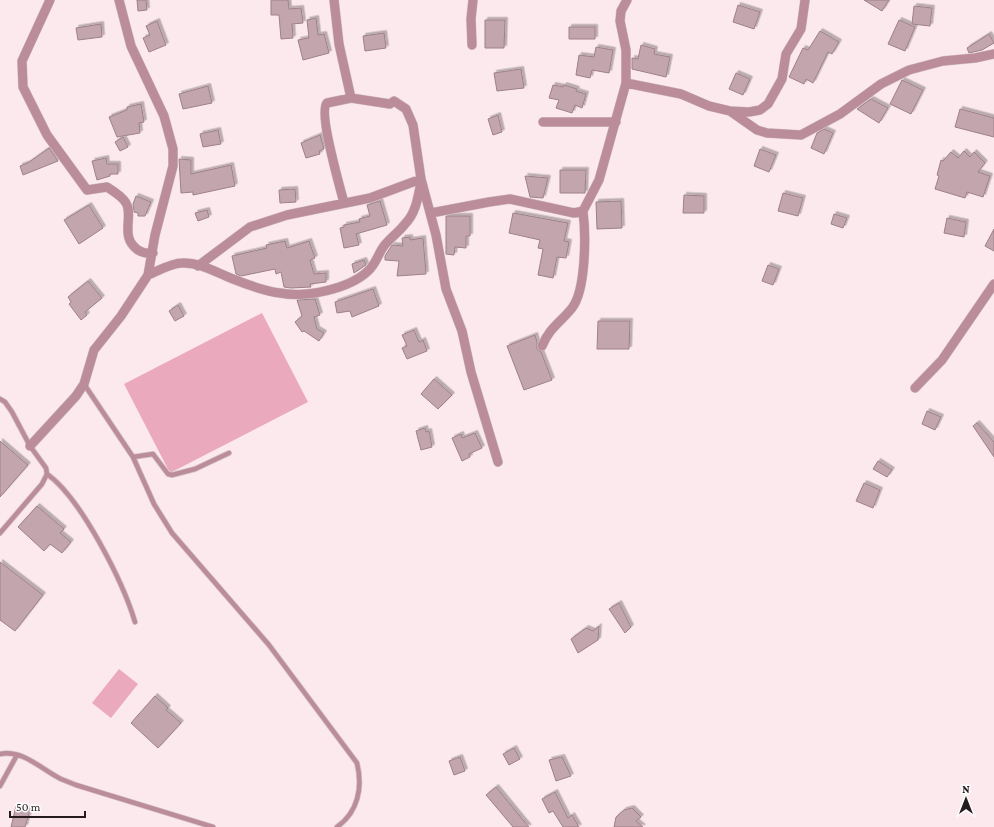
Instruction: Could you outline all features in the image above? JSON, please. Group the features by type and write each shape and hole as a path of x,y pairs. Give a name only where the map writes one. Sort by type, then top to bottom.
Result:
{"street":[{"path":"50,0 22,61 23,87 47,135 78,179 87,190 107,187 122,198 128,207 127,226 131,242 143,253 153,253"},
{"path":"30,446 76,396 84,384 94,350 121,316 148,275 155,235 173,166 173,149 164,116 131,46 119,0"},
{"path":"334,0 339,44 351,98"},
{"path":"472,45 471,19 473,0"},
{"path":"542,346 550,330 572,308 579,298 582,282 584,237 583,211 599,180 626,82 626,50 620,21 621,11 627,0"},
{"path":"626,82 681,94 709,106 730,111 756,111 768,104 782,79 786,54 802,29 805,0"},
{"path":"730,111 757,130 767,133 801,135 840,114 881,84 909,70 943,61 975,58 994,54"},
{"path":"344,203 323,110 327,103 351,98 390,104 394,101 406,109 412,125 421,179 431,213 446,289 462,330 471,372 498,462"},
{"path":"543,122 616,122"},
{"path":"148,275 179,263 188,262 246,284 280,294 300,294 342,287 358,280 370,270 377,261 383,247 413,214 421,179"},
{"path":"198,266 250,227 287,215 370,198 421,179"},
{"path":"431,213 510,199 574,213 583,211"},
{"path":"915,388 942,360 994,284"}],"lane":[{"path":"84,384 133,457 154,504 172,533 269,645 357,764 359,780 354,809 345,821 337,827"},
{"path":"0,399 5,402 12,412 30,446 46,468 47,474 42,484 0,533"},
{"path":"133,457 153,454 168,474 172,475 195,469 230,453"},
{"path":"47,474 61,485 96,537 124,592 135,622"},
{"path":"0,754 18,755 60,779 76,785 213,827"},
{"path":"0,786 18,755"}],"shaded area":[{"path":"262,313 308,402 170,473 124,384"},
{"path":"119,669 138,684 111,718 92,703"}],"building":[{"path":"137,0 146,0 147,10 138,11"},
{"path":"271,0 288,0 289,9 301,8 303,23 292,24 293,38 281,39 279,15 271,15"},
{"path":"864,0 889,0 882,11"},
{"path":"738,5 760,12 754,29 733,22"},
{"path":"914,6 932,8 930,26 912,24"},
{"path":"316,18 318,35 324,34 329,53 303,60 298,40 309,38 307,20"},
{"path":"485,20 505,20 504,48 485,48"},
{"path":"899,20 915,27 905,51 888,44"},
{"path":"157,21 166,45 149,52 143,38 150,35 146,26"},
{"path":"101,24 102,37 78,40 76,28"},
{"path":"569,27 595,27 595,39 569,39"},
{"path":"820,31 839,42 832,54 828,52 813,83 806,79 804,84 789,77 803,48 808,50"},
{"path":"384,33 386,48 365,51 363,36"},
{"path":"989,34 994,43 982,50 969,53 967,48"},
{"path":"641,45 655,49 654,54 670,57 666,77 632,69 632,58 638,59"},
{"path":"596,47 613,50 609,73 592,70 590,78 576,75 579,55 594,57"},
{"path":"521,69 524,88 497,91 494,73"},
{"path":"736,73 750,79 743,95 729,89"},
{"path":"902,80 923,90 911,114 890,104"},
{"path":"553,85 563,87 564,85 577,89 576,91 586,94 582,108 575,105 572,113 556,108 559,100 549,98"},
{"path":"208,86 212,103 183,109 179,94"},
{"path":"871,99 888,108 879,123 857,109"},
{"path":"141,104 144,122 139,123 140,133 117,137 109,117 127,110 127,107"},
{"path":"960,109 994,118 994,137 955,127"},
{"path":"498,115 502,132 493,135 488,119"},
{"path":"824,129 833,133 824,154 811,148 817,133"},
{"path":"218,130 221,144 203,147 200,134"},
{"path":"320,135 324,149 319,151 320,154 306,158 301,143"},
{"path":"123,137 128,147 120,151 115,142"},
{"path":"49,148 58,161 23,175 20,166 28,163"},
{"path":"760,149 776,155 769,172 754,166"},
{"path":"964,151 970,157 974,152 985,163 978,172 990,176 983,197 967,192 965,198 935,189 939,176 937,175 941,160 943,161 951,152 958,158"},
{"path":"106,158 107,164 118,164 118,174 110,174 110,176 97,180 92,161"},
{"path":"179,159 191,160 191,174 231,165 235,186 193,195 193,192 181,193"},
{"path":"560,170 586,170 585,193 560,193"},
{"path":"525,176 548,178 543,198 530,197"},
{"path":"295,189 296,202 280,203 279,190"},
{"path":"783,193 803,198 798,216 778,211"},
{"path":"684,195 704,196 704,213 683,213"},
{"path":"136,196 151,202 145,216 138,216 138,213 134,212 133,204"},
{"path":"380,201 387,225 356,234 359,245 344,248 340,228 344,227 344,225 360,222 359,219 370,216 367,205"},
{"path":"621,201 622,228 597,229 596,202"},
{"path":"89,205 103,228 79,244 64,220"},
{"path":"207,210 209,217 198,221 195,213"},
{"path":"513,213 568,223 564,241 569,242 566,258 557,257 553,278 538,275 543,249 538,248 540,240 509,233"},
{"path":"834,214 847,218 843,228 831,224"},
{"path":"446,216 470,216 470,236 466,236 466,248 455,247 454,255 446,254"},
{"path":"947,218 966,222 964,237 944,233"},
{"path":"994,229 994,251 985,246"},
{"path":"410,237 410,240 423,238 426,274 397,276 399,261 385,260 385,256 392,245 403,246 402,238"},
{"path":"285,241 287,248 309,241 315,258 310,260 314,274 326,273 326,282 310,284 311,287 291,288 284,287 281,272 276,274 275,269 241,276 236,274 232,256 267,248 266,245"},
{"path":"364,260 366,265 354,273 352,264"},
{"path":"768,265 779,269 773,285 762,281"},
{"path":"88,281 102,298 85,312 87,315 81,320 69,304 71,302 68,297"},
{"path":"373,289 379,306 352,317 350,311 337,313 335,302"},
{"path":"315,299 320,315 314,317 317,329 324,333 319,341 304,331 302,332 295,322 302,316 297,300"},
{"path":"178,305 184,316 175,321 169,311"},
{"path":"598,321 630,321 629,349 597,349"},
{"path":"414,330 419,342 423,340 427,351 407,359 402,348 407,346 402,335"},
{"path":"535,335 537,349 541,352 552,380 524,390 507,346"},
{"path":"434,379 452,395 438,409 421,394"},
{"path":"927,411 941,417 935,430 922,424"},
{"path":"977,423 994,442 994,457 973,426"},
{"path":"425,428 426,432 429,431 432,447 421,450 416,431"},
{"path":"475,433 482,448 469,454 470,457 462,461 452,438 461,434 462,438"},
{"path":"0,441 28,465 0,497"},
{"path":"878,461 892,470 887,477 873,469"},
{"path":"864,483 880,490 873,508 856,501"},
{"path":"37,506 64,529 60,533 71,542 62,553 50,544 44,551 18,527"},
{"path":"0,562 43,595 15,631 0,620"},
{"path":"619,603 631,627 625,633 609,609"},
{"path":"599,626 598,640 578,653 571,639 586,628 593,631"},
{"path":"155,696 168,708 166,710 181,723 158,748 131,723"},
{"path":"514,748 520,759 509,765 503,754"},
{"path":"460,757 465,771 454,775 449,761"},
{"path":"562,757 571,776 556,781 549,760"},
{"path":"496,787 529,827 513,827 486,795"},
{"path":"555,792 568,818 572,815 579,827 563,827 553,811 549,813 542,799"},
{"path":"16,806 30,810 25,827 11,827"},
{"path":"632,808 641,817 636,821 643,827 614,827 616,817 624,810"}]}
